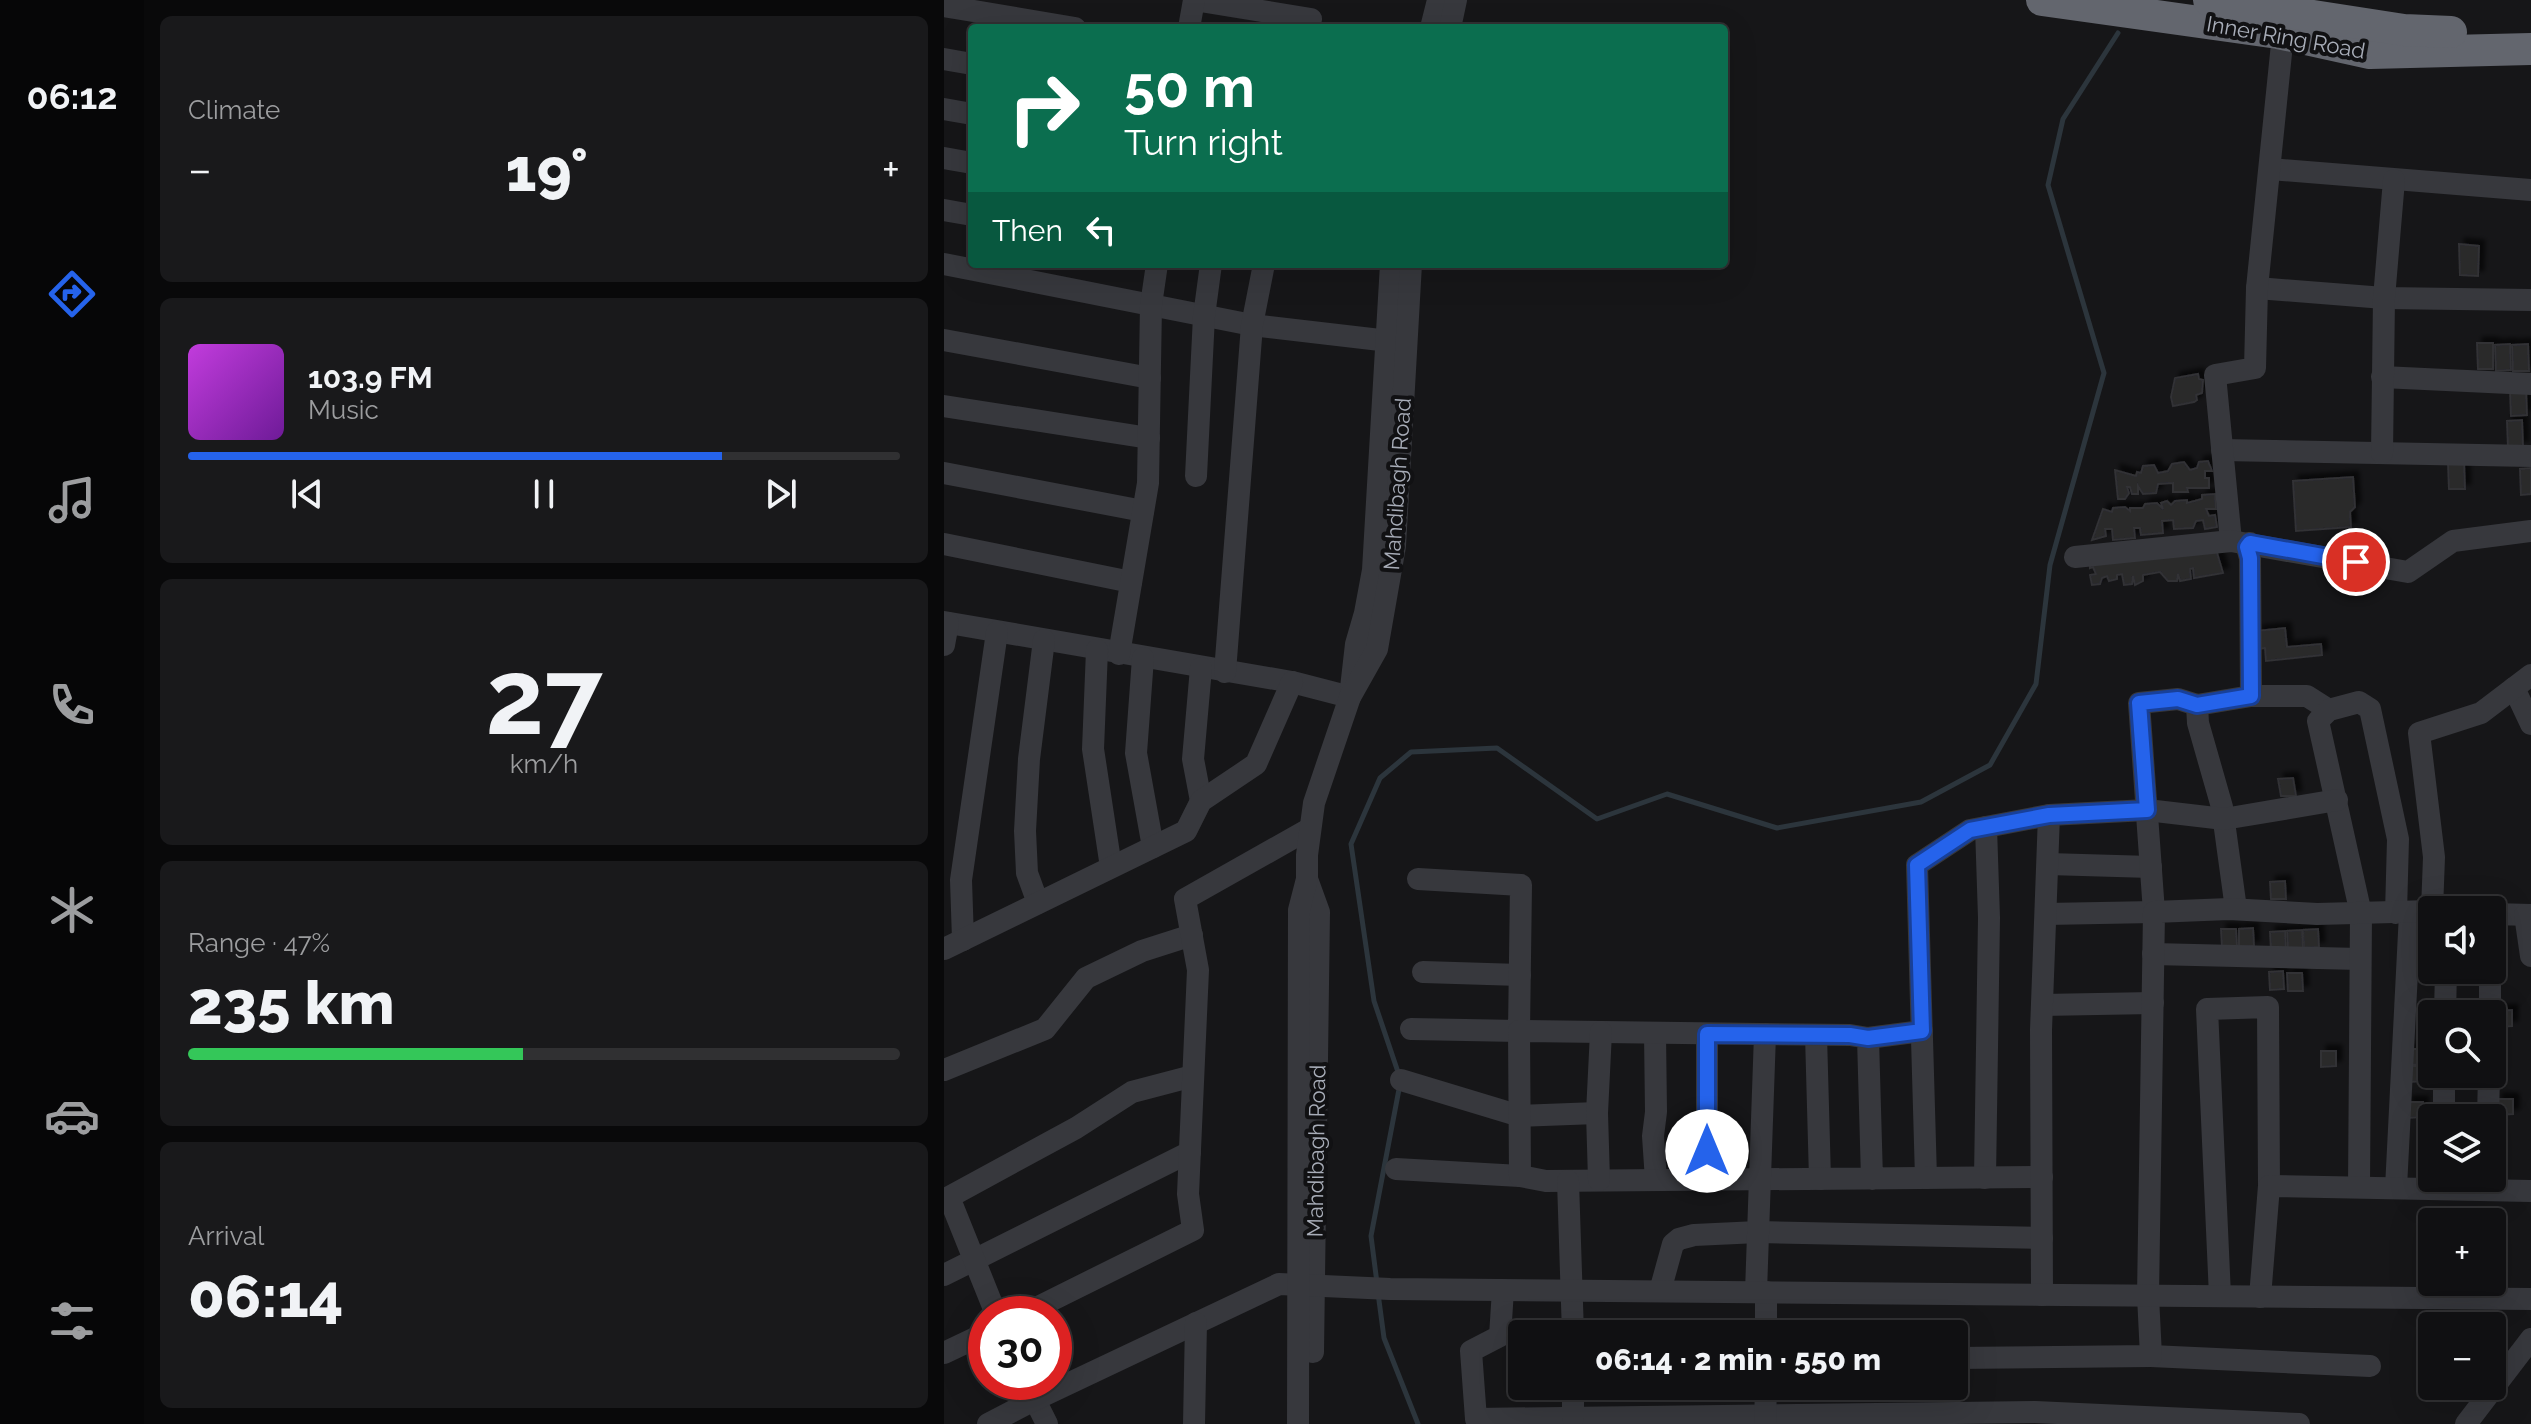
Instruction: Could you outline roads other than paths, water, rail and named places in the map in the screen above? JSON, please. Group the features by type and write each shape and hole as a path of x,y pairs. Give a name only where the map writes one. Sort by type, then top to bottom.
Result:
{"highway":[{"name":"Inner Ring Road","path":"2042,0 2283,34 2370,53 2531,49"},
{"name":"Inner Ring Road","path":"2209,0 2404,30 2501,34 2531,30"}],"street":[{"path":"1190,24 1194,0 1245,18 1312,16"},
{"path":"1432,24 1438,0"},
{"path":"1451,24 1456,0"},
{"path":"944,6 1051,24"},
{"path":"2251,696 2250,558 2247,547 2240,542 2222,450 2215,375 2255,368 2257,288 2283,34"},
{"path":"944,59 968,63"},
{"path":"944,109 968,113"},
{"path":"944,158 968,162"},
{"path":"2270,169 2531,190"},
{"path":"2382,453 2384,298 2394,180"},
{"path":"944,210 968,214"},
{"path":"944,264 1252,325 1396,343"},
{"path":"1111,867 1093,749 1108,652 1131,582 1148,483 1151,305 1156,268"},
{"path":"1196,476 1204,316 1210,268"},
{"path":"1225,672 1252,325 1263,268"},
{"name":"Mahdibagh Road","path":"1312,1424 1315,1285 1299,910 1307,879 1309,829 1314,803 1350,697 1377,649 1390,581 1395,546 1396,343 1391,268"},
{"name":"Mahdibagh Road","path":"1396,343 1410,268"},
{"path":"2257,288 2384,298 2531,300"},
{"path":"944,340 1150,378"},
{"path":"2382,377 2531,384"},
{"path":"944,406 1149,438"},
{"path":"2222,450 2531,456"},
{"path":"944,473 1143,511"},
{"path":"2075,557 2240,542 2408,572 2453,541 2531,531"},
{"path":"944,544 1131,582"},
{"path":"945,630 997,632 1292,682 1350,697"},
{"path":"953,945 997,632"},
{"path":"1038,903 1027,873 1025,831 1029,759 1044,640"},
{"path":"1143,658 1136,753 1153,847"},
{"path":"1201,668 1193,759 1201,801"},
{"path":"953,945 1186,831 1201,801 1256,764 1292,682"},
{"path":"2423,896 2434,857 2419,733 2481,713 2522,682 2531,724"},
{"path":"2151,1356 2148,1296 2154,912 2139,703 2178,699 2197,705 2251,696 2307,696 2329,710"},
{"path":"2359,1187 2361,914 2318,721 2329,710 2359,702 2370,709 2398,839 2418,912 2396,1188"},
{"path":"2197,705 2198,723 2224,819 2236,909"},
{"path":"1926,1178 1917,865 1970,830 2049,815 2147,810 2224,819 2337,800"},
{"path":"2042,1295 2042,1005 2049,815"},
{"path":"1985,1178 1989,918 1986,827"},
{"path":"1060,1296 1193,1230 1188,1194 1198,970 1185,899 1309,829"},
{"path":"2048,864 2151,867"},
{"path":"1418,879 1521,885 1520,1176"},
{"path":"2046,914 2236,909 2317,914 2418,912"},
{"path":"2506,914 2528,915 2531,956"},
{"path":"944,1070 1045,1029 1086,978 1142,951 1192,935"},
{"path":"2153,954 2360,959"},
{"path":"1423,972 1520,975"},
{"path":"2042,1005 2153,1003"},
{"path":"2220,1296 2207,1009 2268,1007 2269,1186 2260,1297"},
{"path":"1411,1029 1850,1035 1868,1038 1922,1031"},
{"path":"1599,1180 1597,1113 1601,1032"},
{"path":"1655,1033 1656,1112 1653,1136 1656,1180"},
{"path":"1707,1034 1707,1180"},
{"path":"1764,1320 1758,1232 1765,1034"},
{"path":"1816,1035 1820,1179"},
{"path":"1868,1038 1872,1179"},
{"path":"989,1296 949,1197 1076,1128 1132,1092 1193,1076"},
{"path":"1401,1080 1520,1116 1597,1113"},
{"path":"944,1275 1190,1152"},
{"path":"1396,1169 1520,1176 1546,1181 2042,1177"},
{"path":"1568,1181 1573,1320"},
{"path":"2269,1186 2418,1186"},
{"path":"2506,1187 2531,1191"},
{"path":"1660,1291 1673,1244 1694,1235 1758,1232 2042,1238"},
{"path":"1072,1374 1196,1323 1279,1284 1390,1289 2531,1299"},
{"name":"Mahdibagh Road","path":"1298,1424 1315,1285"},
{"path":"1503,1290 1500,1336 1471,1351 1476,1419 2000,1418 2299,1424"},
{"path":"1194,1424 1196,1323"},
{"path":"2466,1424 2531,1339"},
{"path":"944,1353 968,1342"},
{"path":"1968,1358 2151,1356 2370,1366"},
{"path":"988,1424 1019,1400"},
{"path":"1035,1400 1047,1424"},
{"path":"1573,1400 1573,1418"}],"waterway":[{"path":"1399,1075 1374,1001 1351,844 1380,778 1411,752 1497,748 1597,819 1667,794 1777,828 1921,802 1990,765 2036,684 2050,565 2104,373 2048,185 2063,119 2118,33"},
{"path":"1377,1283 1371,1236 1400,1084"},
{"path":"1378,1293 1384,1338 1418,1424"}]}
